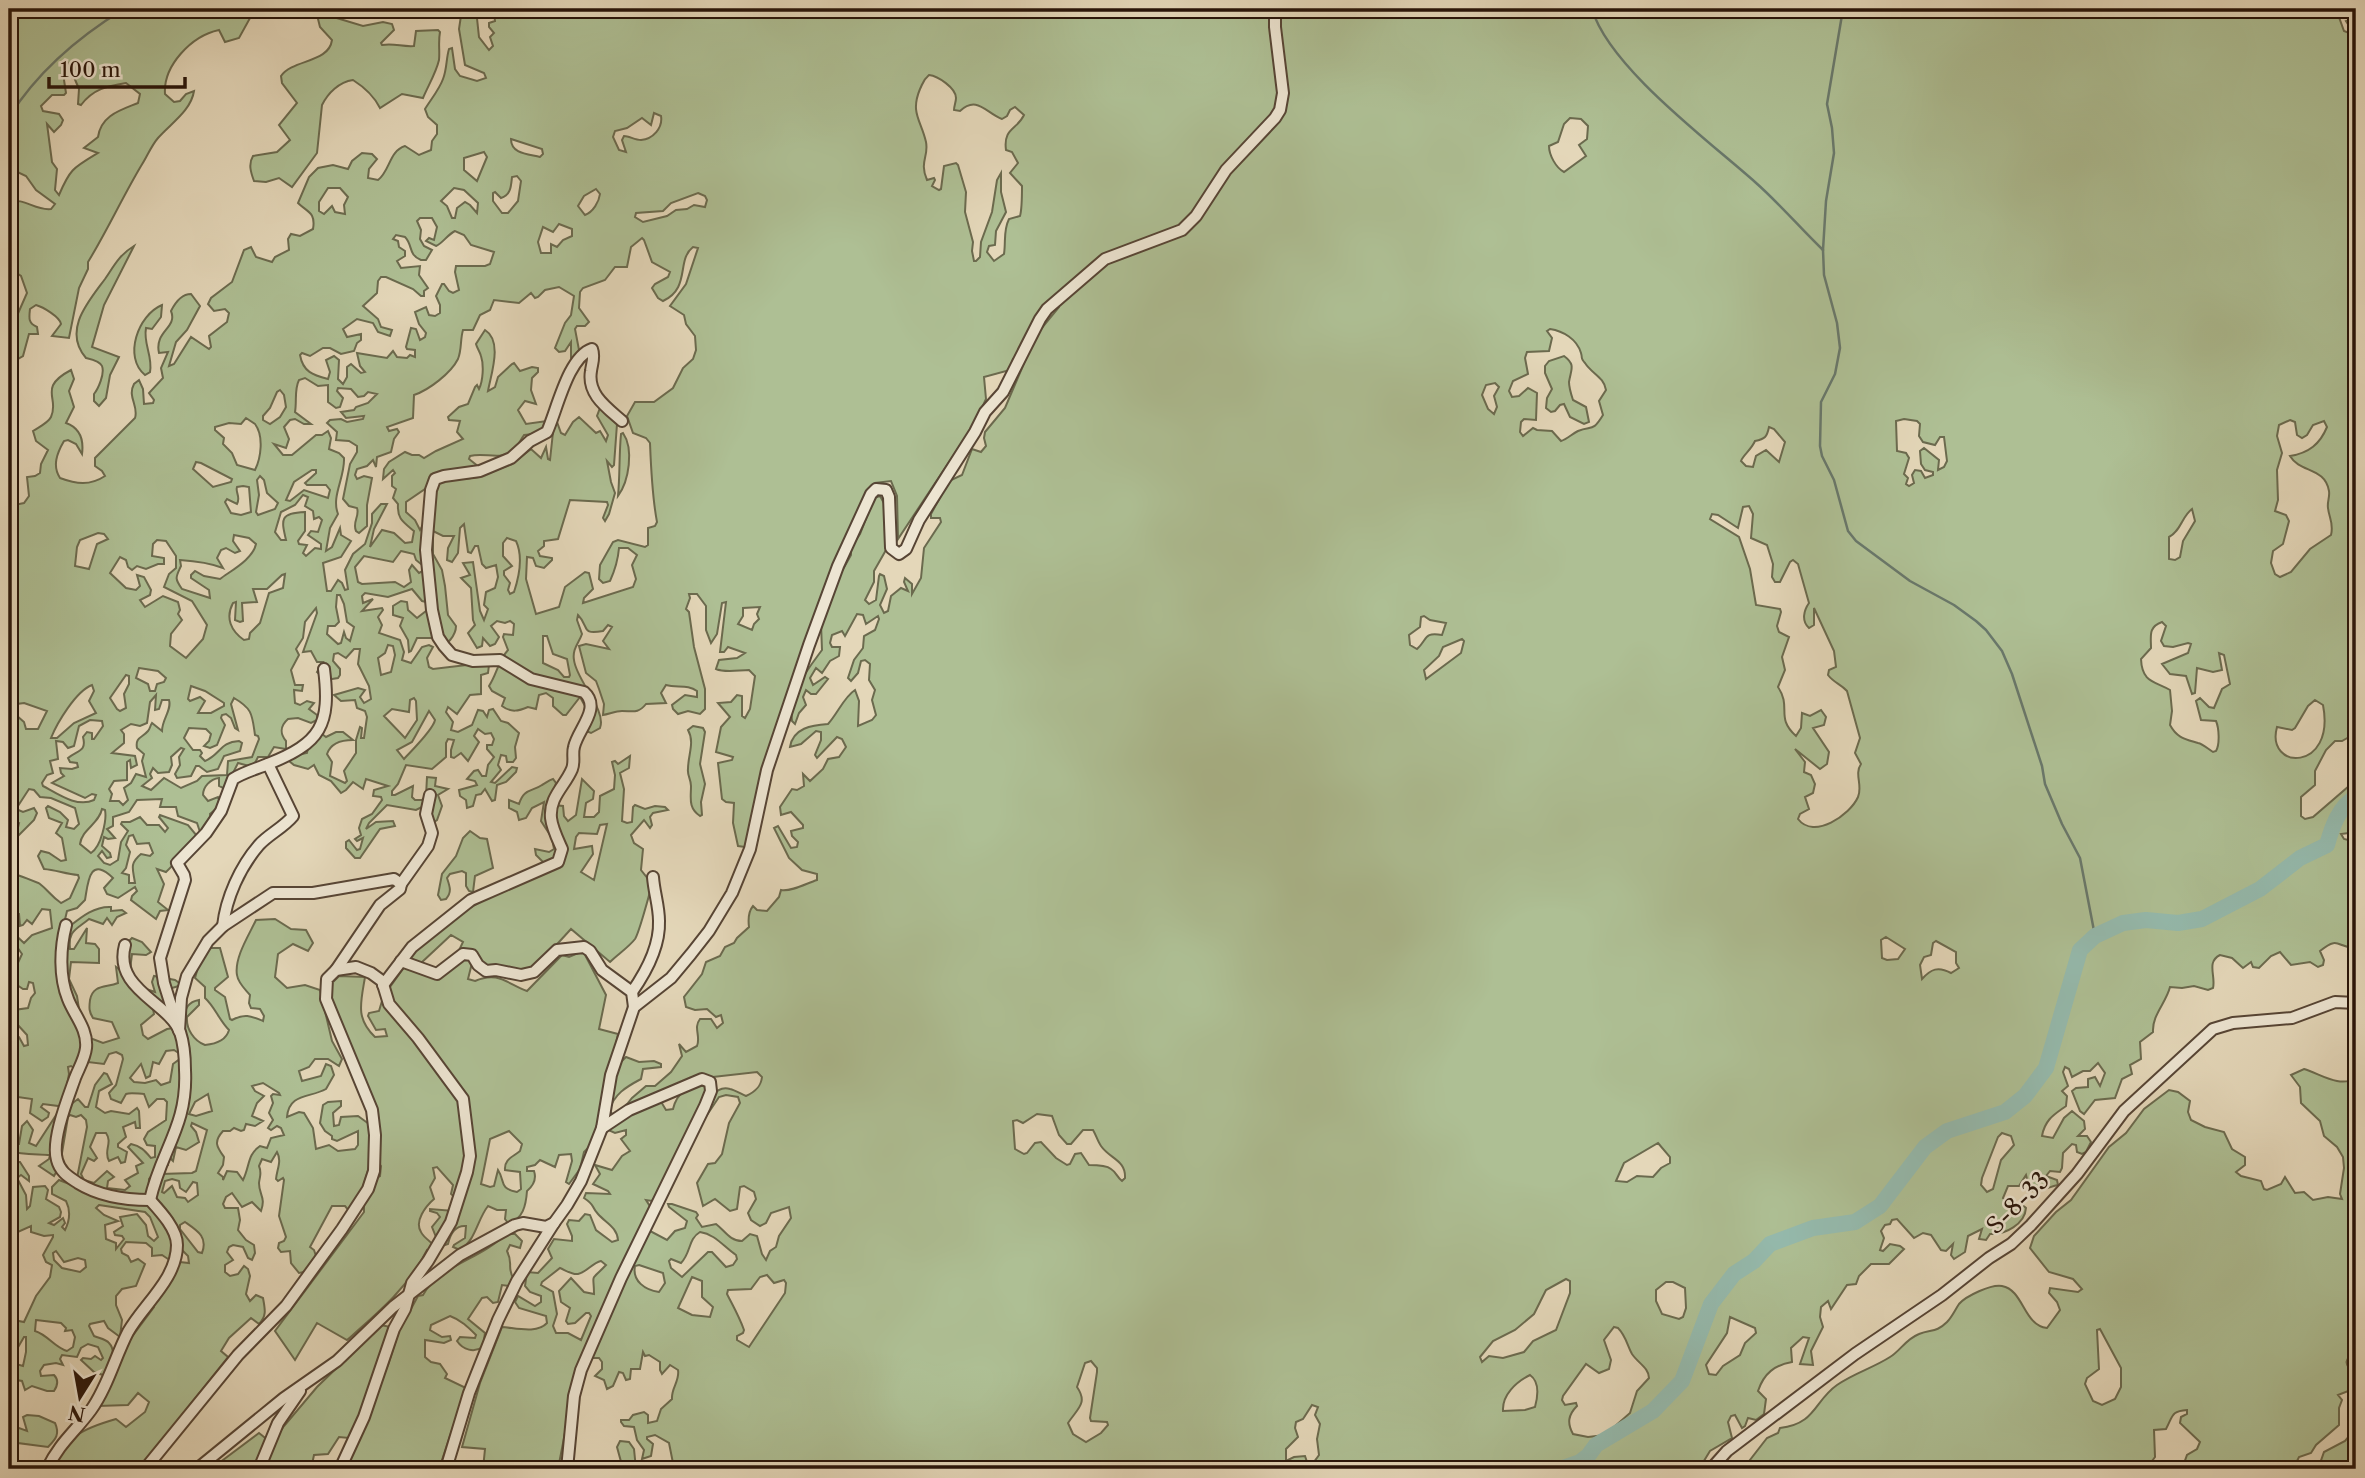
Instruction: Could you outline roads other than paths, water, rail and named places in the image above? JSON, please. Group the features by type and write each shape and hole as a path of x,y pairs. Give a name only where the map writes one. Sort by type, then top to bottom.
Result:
{"street":[{"path":"634,1007 671,978 723,910 750,849 767,770 809,645 838,566 871,494 876,489 881,489 886,491 889,497 891,548 898,554 905,549 919,520 985,412 1003,392 1047,309 1105,259 1144,243 1173,235 1196,216 1226,170 1267,129 1280,110 1283,93 1275,9"},
{"path":"383,985 427,933 471,900 558,862 562,849 551,818 553,804 558,790 573,768 573,747 591,706 589,697 584,692 531,679 500,660 473,661 452,655 444,646 438,637 432,610 426,550 435,479 480,471 511,458 530,441 547,432 569,376 584,352 592,349 594,354 589,381 591,390 622,421"},
{"path":"47,1469 57,1449 101,1394 129,1331 173,1265 177,1238 150,1200 152,1188 183,1112 186,1091 184,1053 164,983 160,958 185,880 177,863 206,833 221,811 233,779 305,745 320,731 327,710 324,670"},
{"path":"223,926 225,907 237,879 259,845 293,816 268,764"},
{"path":"145,1469 238,1354 293,1297 368,1189 374,1171 376,1135 372,1110 326,999 327,979 380,905 400,889 428,846 432,833 426,814 430,795"},
{"path":"446,1469 469,1394 498,1320 517,1281 580,1181 602,1128 611,1075 634,1007 632,992 642,978 653,953 659,930 653,877"},
{"path":"179,1031 181,998 187,975 208,941 223,926 274,893 313,893 394,879 401,884"},
{"path":"66,925 62,982 69,1002 79,1016 86,1048 64,1111 56,1147 57,1160 63,1173 80,1185 114,1197 150,1200"},
{"path":"125,945 123,953 128,973 136,988 179,1031"},
{"path":"401,961 437,974 463,954 472,955 486,971 496,970 520,975 534,972 557,950 584,947 590,951 602,970 632,992"},
{"path":"335,970 356,967 371,973 383,985 389,1004 463,1099 470,1157 451,1222 412,1283 405,1309 394,1329 364,1417 340,1469"},
{"name":"Տ-8-33","path":"1711,1469 1727,1451 1854,1354 1942,1295 2011,1244 2031,1226 2077,1174 2124,1111 2213,1029 2233,1023 2292,1018 2335,1002 2356,1003"},
{"path":"567,1469 574,1396 589,1350 646,1225 701,1116 711,1091 710,1083 702,1079 629,1110 602,1128"},
{"path":"197,1469 284,1398 337,1361 393,1307 460,1255 501,1231 523,1223 547,1227 554,1223"},
{"path":"259,1469 278,1423 303,1385"},
{"path":"560,1469 569,1438"}],"waterway":[{"path":"9,117 20,100 60,56 124,9"},
{"path":"1592,9 1602,31 1618,55 1639,78 1688,125 1764,190 1823,250"},
{"path":"1843,9 1827,104 1834,153 1826,201 1823,250 1824,275 1837,323 1840,348 1835,374 1821,402 1822,456 1834,480 1848,531 1856,541 1910,581 1954,605 1976,621 2002,651 2042,766 2045,784 2080,858 2095,936"},
{"path":"1560,1469 1580,1462 1596,1445 1653,1411 1682,1381 1711,1304 1734,1274 1754,1261 1770,1244 1813,1228 1855,1222 1880,1206 1925,1147 1947,1131 2005,1112 2025,1096 2046,1068 2080,950 2095,936 2123,923 2146,920 2178,923 2202,919 2260,889 2300,858 2327,845 2341,811 2356,797"}]}
